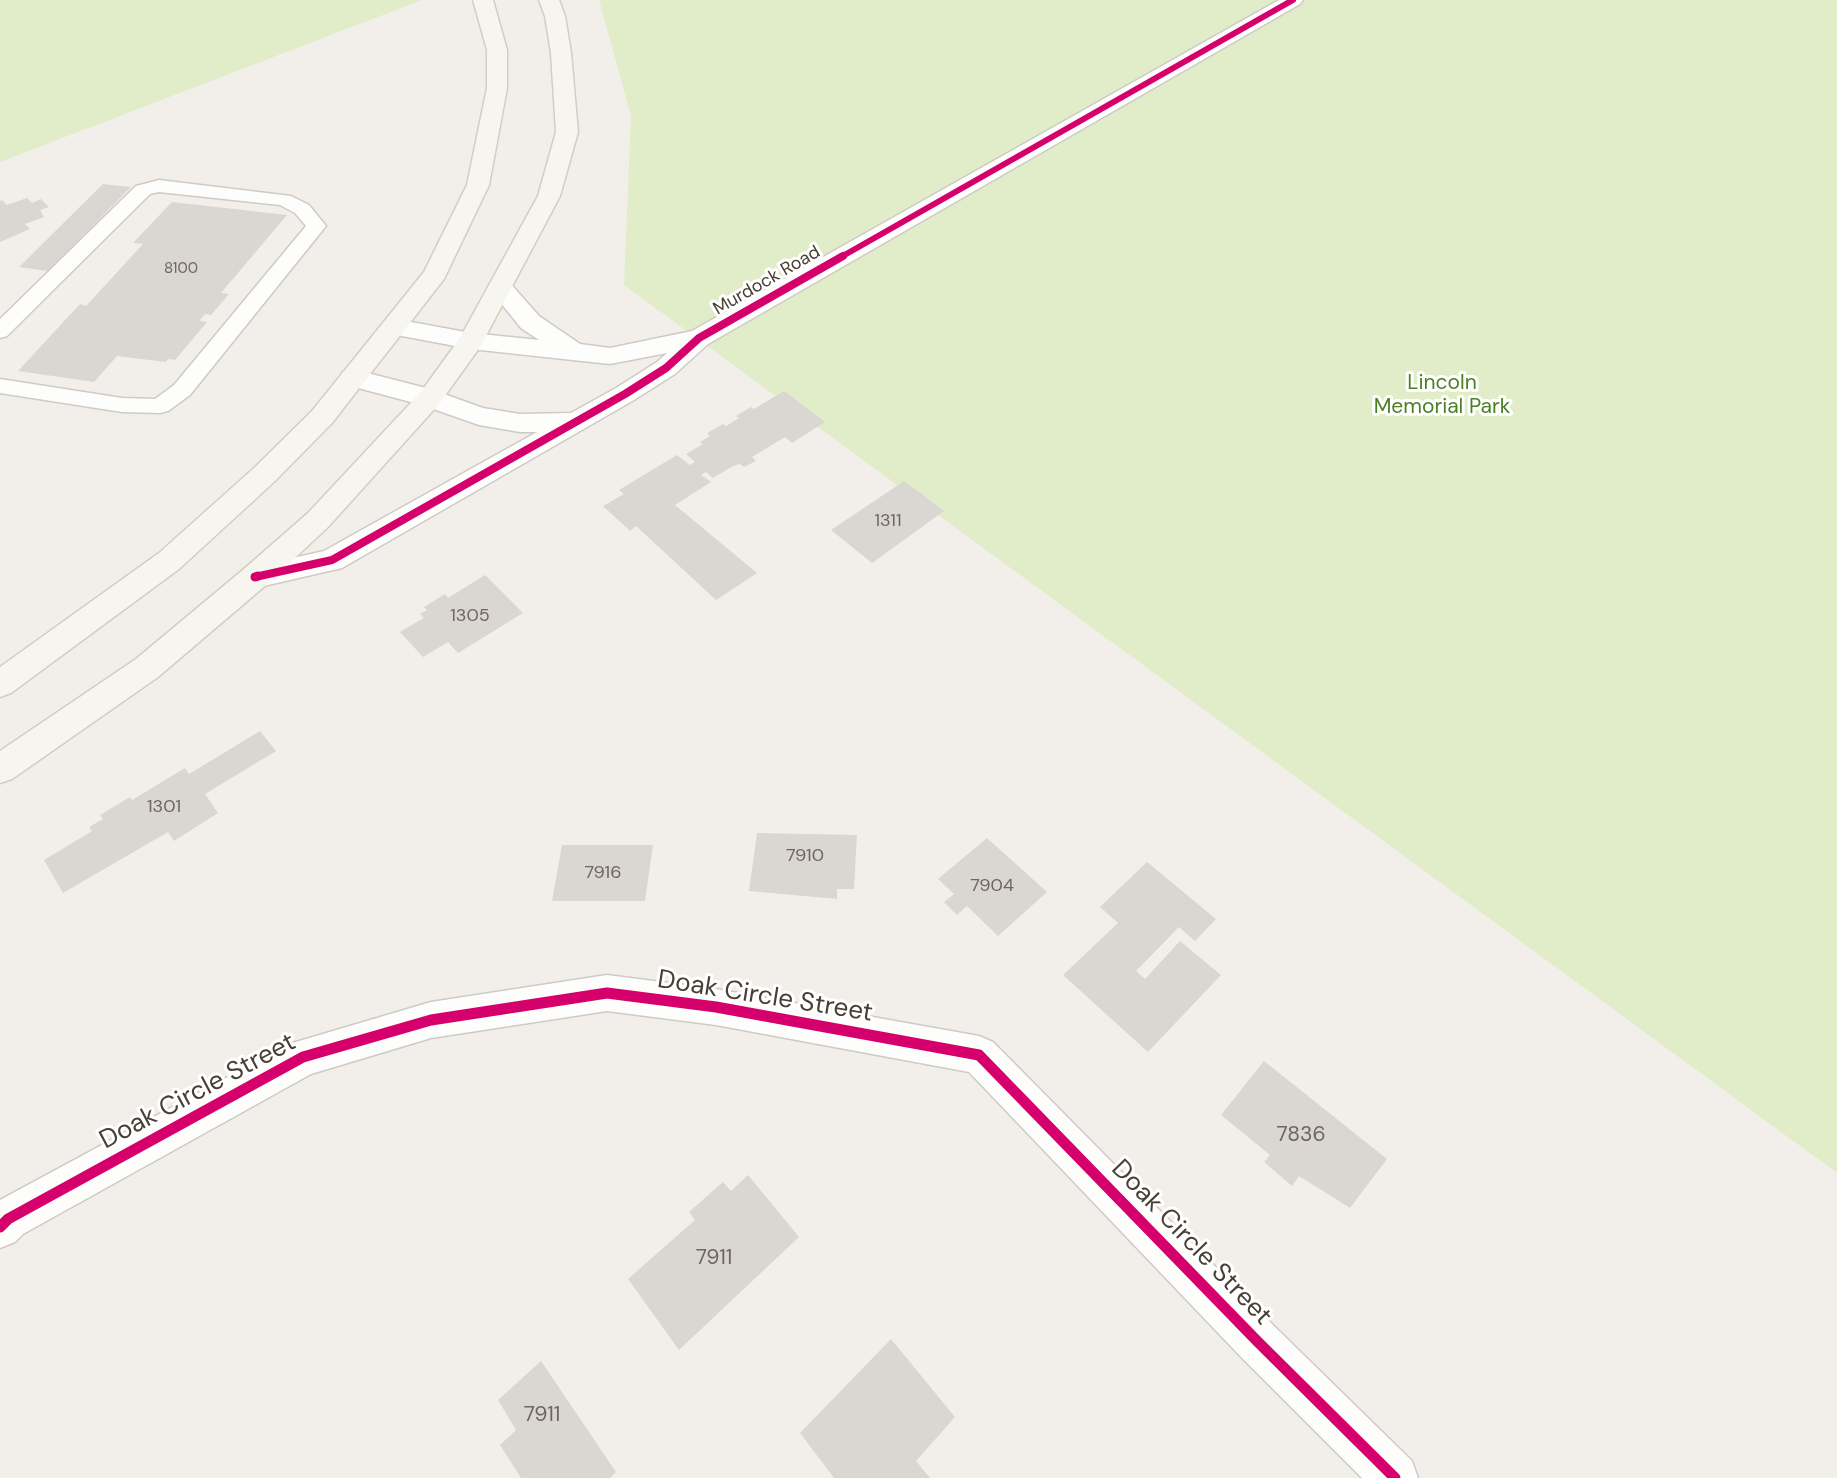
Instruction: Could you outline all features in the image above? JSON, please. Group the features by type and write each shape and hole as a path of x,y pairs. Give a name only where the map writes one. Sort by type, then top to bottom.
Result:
{"main road":[{"path":"0,684 169,561 264,475 322,417 435,274 478,185 497,88 497,50 483,0"},
{"path":"0,769 147,668 255,577 318,520 430,398 471,341 549,196 567,132 561,53 555,16 549,0"}],"street":[{"name":"Murdock Road","path":"255,577 332,560 625,394 666,368 699,338 1293,0"},
{"name":"Murdock Road","path":"500,287 530,322 574,352"},
{"name":"Murdock Road","path":"395,327 471,341 610,356 699,338"},
{"path":"610,356 625,394"},
{"name":"Murdock Road","path":"352,378 430,398 479,416 520,423 575,422"},
{"name":"Doak Circle Street","path":"0,1227 8,1220 303,1057 431,1020 607,993 716,1007 979,1055 1258,1342 1395,1478"}],"lane":[{"path":"0,331 142,190 159,186 284,200 302,209 316,226 182,390 160,406 122,405 0,386"}],"green space":[{"path":"0,0 422,0 0,162"},
{"name":"Lincoln Memorial Park","path":"599,0 1837,0 1837,1173 624,285 631,116"}],"building":[{"path":"103,184 131,187 48,271 19,267"},
{"path":"27,198 32,203 41,199 49,207 40,210 44,217 25,224 30,229 0,242 0,201 2,200 7,205"},
{"path":"172,202 287,215 221,293 229,294 211,315 205,314 199,321 207,322 175,360 168,359 166,362 117,356 94,382 18,371 80,304 86,306 143,244 133,243"},
{"path":"784,391 825,422 792,443 785,437 752,457 756,461 744,467 740,464 733,466 713,478 706,472 701,475 711,482 675,505 757,573 716,600 636,526 630,531 603,506 624,494 619,490 677,455 690,465 695,462 686,454 703,444 700,442 710,436 707,433 723,424 726,426 739,418 736,416 751,407 754,409"},
{"path":"904,481 944,511 872,563 831,530"},
{"path":"485,575 523,613 458,653 448,642 423,657 400,632 424,618 420,614 427,610 424,607 445,594 448,598"},
{"path":"260,731 276,751 205,794 218,813 174,841 168,832 63,893 44,860 92,831 89,827 103,819 100,815 130,797 132,800 185,768 189,774"},
{"path":"757,833 857,835 854,889 837,889 837,899 749,891"},
{"path":"987,838 1047,892 998,936 967,906 957,915 944,902 954,894 938,879"},
{"path":"562,845 653,845 645,901 552,901"},
{"path":"1147,862 1216,919 1195,941 1179,927 1136,971 1145,979 1180,941 1221,975 1148,1052 1063,975 1118,923 1100,907"},
{"path":"1264,1061 1387,1159 1350,1208 1299,1176 1292,1186 1264,1162 1270,1155 1221,1115"},
{"path":"748,1175 799,1237 679,1350 628,1279 695,1220 689,1212 723,1182 731,1191"},
{"path":"891,1339 955,1417 916,1461 930,1478 834,1478 800,1433"},
{"path":"541,1361 616,1472 610,1478 521,1478 500,1445 516,1430 498,1400"}],"cycle path":[{"path":"255,577 332,560 625,394 666,368 699,338 1293,0"},
{"path":"0,1227 8,1219 303,1057 431,1020 607,993 716,1007 979,1055 1258,1342 1395,1478"}]}
